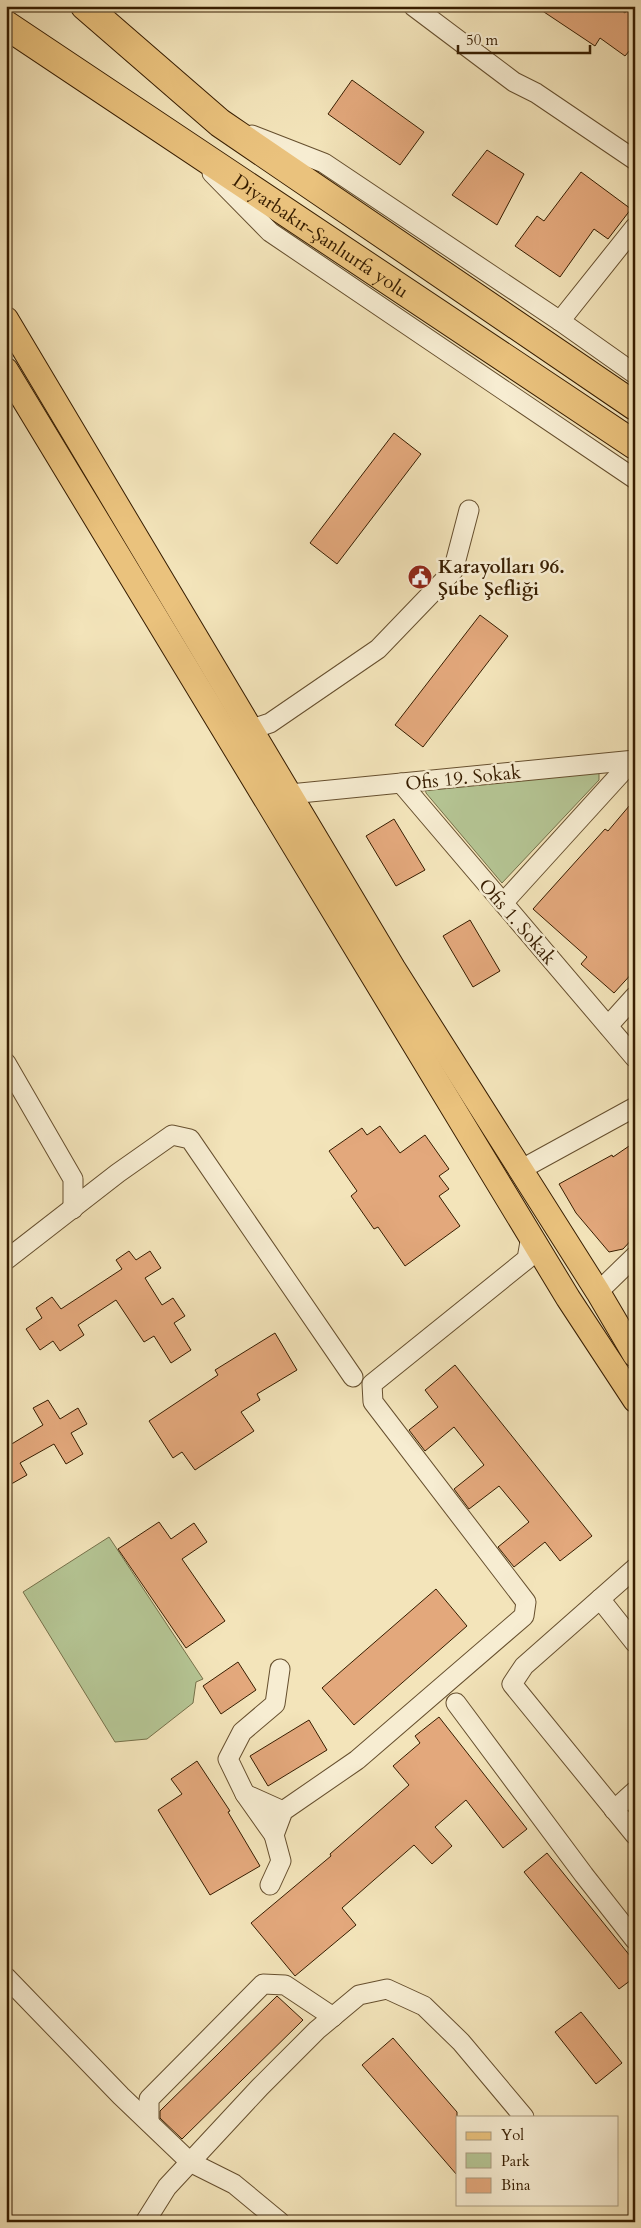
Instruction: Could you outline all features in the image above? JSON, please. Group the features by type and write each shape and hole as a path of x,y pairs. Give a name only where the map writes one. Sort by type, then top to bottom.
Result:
{"highway":[{"name":"Diyarbakır-Şanlıurfa yolu","path":"85,6 220,123 635,406"},
{"name":"Diyarbakır-Şanlıurfa yolu","path":"6,25 635,445"}],"main road":[{"path":"6,319 393,968 598,1292 635,1354"},
{"path":"6,370 568,1298 635,1400"}],"street":[{"path":"413,6 514,82 536,93 635,160"},
{"path":"220,123 324,163 560,321 635,374"},
{"path":"178,139 270,232 635,479"},
{"path":"560,321 635,227"},
{"path":"252,729 270,723 378,649 453,571 469,510"},
{"path":"503,903 634,760"},
{"name":"Ofis 19. Sokak","path":"290,794 634,760"},
{"name":"Ofis 1. Sokak","path":"401,783 635,1058"},
{"path":"608,1026 635,996"},
{"path":"6,1063 73,1179 94,1192"},
{"path":"520,1170 635,1108"},
{"path":"6,1260 172,1135 190,1139 353,1377 372,1393 526,1602 524,1616 357,1760 283,1811 274,1835"},
{"path":"73,1179 73,1209"},
{"path":"372,1393 527,1259 531,1236"},
{"path":"598,1292 635,1256"},
{"path":"635,1568 524,1666 512,1684 635,1835"},
{"path":"600,1599 635,1643"},
{"path":"270,1885 282,1861 274,1835 245,1794 228,1759 242,1732 275,1704 280,1669"},
{"path":"452,1678 456,1703 584,1875 635,1940"},
{"path":"430,1696 456,1703"},
{"path":"614,1810 635,1791"},
{"path":"245,1794 283,1811"},
{"path":"6,1977 121,2096 190,2162 234,2184 280,2222"},
{"path":"149,2122 149,2099 263,1984 285,1984 332,2017"},
{"path":"145,2222 168,2187 260,2087 332,2017 359,1995 388,1989 424,2006 461,2042 523,2116"},
{"path":"121,2096 149,2099"}],"green space":[{"path":"599,768 599,780 502,883 426,793 425,786"},
{"path":"109,1537 203,1679 196,1682 193,1703 147,1739 115,1742 23,1592"}],"building":[{"path":"535,6 615,6 625,13 630,6 635,6 635,44 625,56 600,38 595,46"},
{"path":"352,80 424,132 400,165 328,114"},
{"path":"487,150 524,174 497,225 452,195"},
{"path":"581,172 631,209 608,239 594,229 560,277 515,246 537,216 544,221"},
{"path":"394,433 421,454 337,564 310,543"},
{"path":"480,615 508,636 423,747 395,725"},
{"path":"635,799 635,970 614,993 581,964 587,957 533,909 605,829 608,831"},
{"path":"394,819 425,870 396,886 366,836"},
{"path":"470,920 500,971 473,987 443,936"},
{"path":"380,1126 400,1153 425,1135 449,1169 439,1176 449,1189 439,1196 460,1226 405,1266 378,1227 374,1229 351,1196 357,1191 329,1151 362,1128 367,1135"},
{"path":"635,1142 635,1236 623,1249 609,1252 576,1213 559,1184 612,1155 613,1157"},
{"path":"129,1251 136,1260 150,1251 161,1268 145,1278 162,1305 173,1298 185,1316 174,1323 191,1350 171,1363 154,1336 144,1342 116,1300 78,1325 84,1335 60,1351 53,1341 40,1350 26,1329 42,1318 36,1308 52,1297 61,1309 122,1269 116,1260"},
{"path":"275,1333 297,1370 257,1394 260,1400 241,1412 254,1431 195,1470 182,1452 173,1458 149,1421 218,1375 215,1370"},
{"path":"455,1365 592,1536 560,1561 545,1542 514,1567 498,1547 529,1522 499,1486 469,1509 454,1489 484,1465 454,1427 425,1451 409,1430 438,1407 425,1390"},
{"path":"48,1400 60,1419 78,1408 87,1424 71,1433 83,1454 66,1464 54,1444 20,1463 27,1475 6,1487 6,1439 10,1445 43,1425 33,1408"},
{"path":"159,1522 171,1539 194,1523 207,1542 182,1559 225,1621 186,1648 118,1549"},
{"path":"436,1589 467,1626 354,1725 322,1688"},
{"path":"238,1662 256,1690 221,1714 203,1686"},
{"path":"439,1717 527,1829 503,1848 466,1800 435,1827 452,1846 432,1864 414,1845 342,1908 356,1925 295,1976 251,1923 331,1856 330,1854 409,1785 393,1766 420,1743 415,1736"},
{"path":"309,1720 327,1750 268,1786 250,1756"},
{"path":"197,1761 230,1811 228,1812 260,1866 210,1895 158,1810 182,1794 171,1779"},
{"path":"547,1853 635,1962 635,1977 619,1989 524,1872"},
{"path":"277,1996 303,2020 182,2139 160,2118 160,2111"},
{"path":"581,2012 622,2063 596,2084 555,2032"},
{"path":"393,2038 457,2112 456,2174 362,2065"}],"place":[{"name":"Karayolları 96. Şube Şefliği","path":"420,577"}]}
